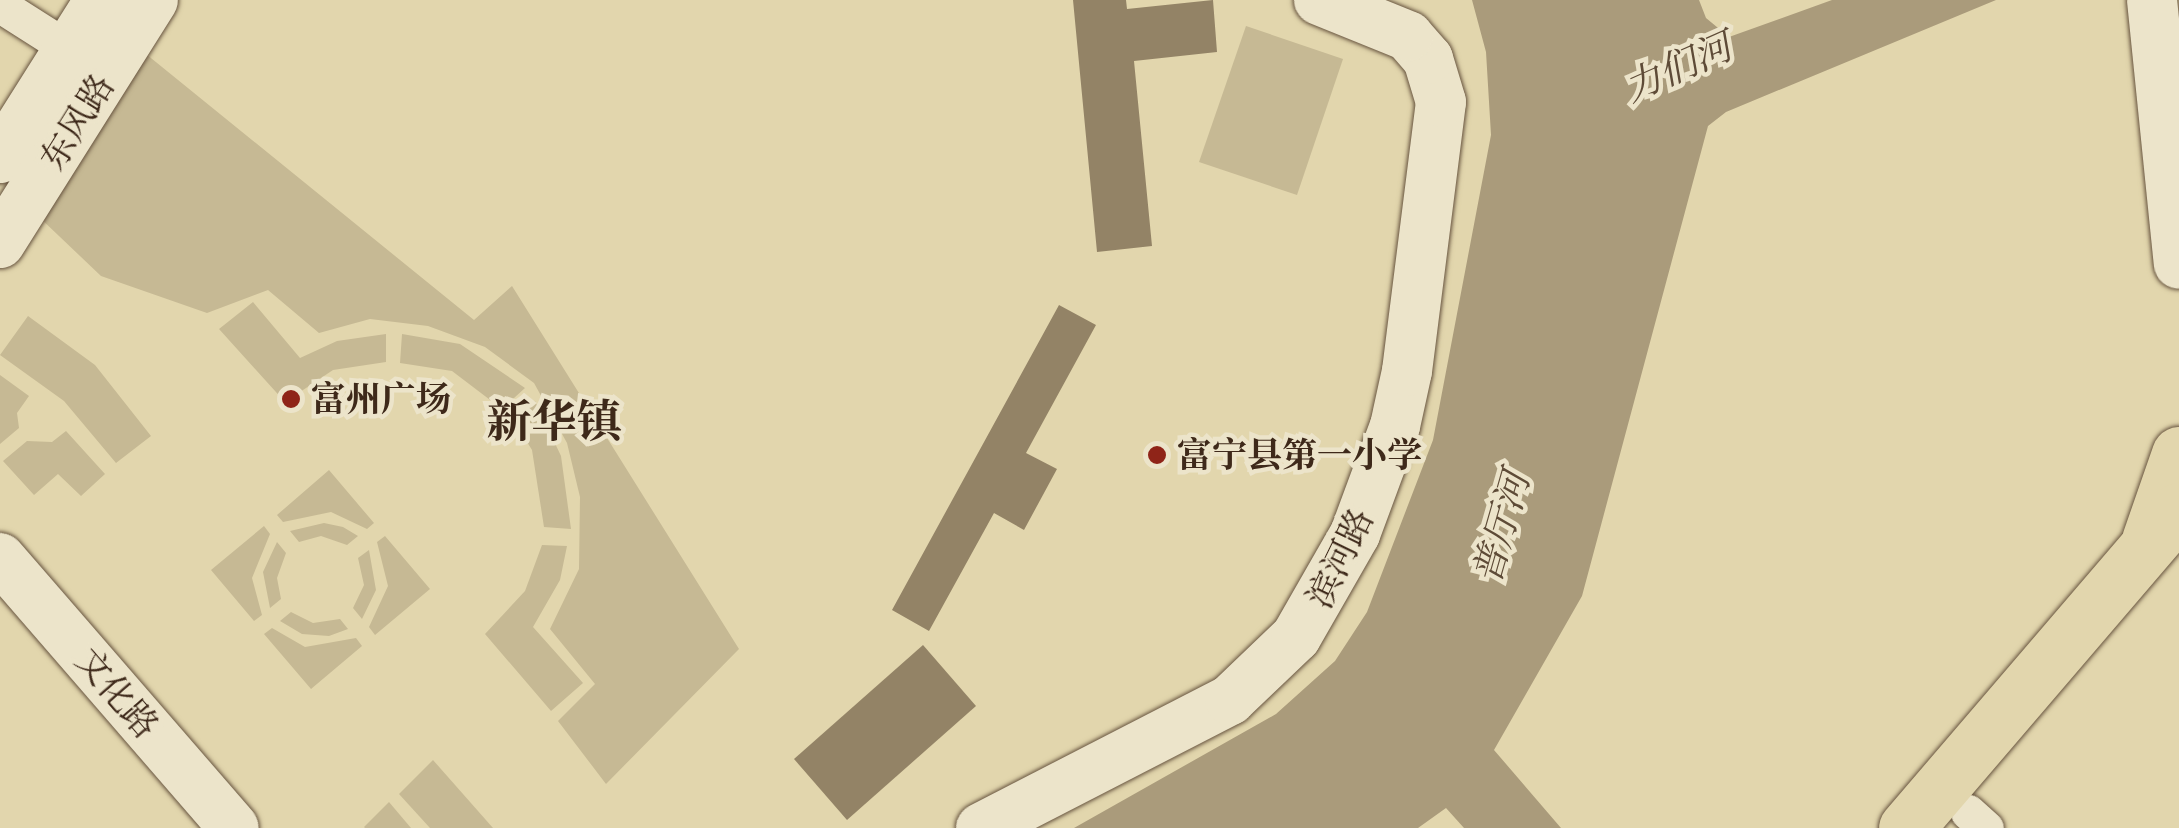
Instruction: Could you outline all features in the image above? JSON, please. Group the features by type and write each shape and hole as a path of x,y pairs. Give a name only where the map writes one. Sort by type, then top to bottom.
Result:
{"main road":[{"name":"东风路","path":"0,158 100,0"},
{"name":"东风路","path":"0,243 154,0"},
{"name":"滨河路","path":"981,828 1230,700 1296,638 1355,534 1395,426 1407,371 1441,102 1428,59 1408,36 1319,0"},
{"path":"2152,0 2179,264"},
{"path":"2144,552 2179,454"},
{"path":"1906,828 2179,510"},
{"name":"文化路","path":"0,558 234,828"}],"street":[{"path":"0,5 69,49"}],"shaded area":[{"path":"1246,26 1343,59 1297,195 1199,162"},
{"path":"146,54 474,320 512,286 739,649 606,784 558,721 595,684 550,629 579,569 580,497 567,443 534,383 485,347 428,326 370,319 319,333 268,290 207,313 101,276 38,216"},
{"path":"253,302 300,358 337,341 386,334 386,362 333,370 285,402 219,329"},
{"path":"28,316 95,365 151,436 116,463 64,401 0,355"},
{"path":"402,334 460,344 525,388 502,409 452,371 400,363"},
{"path":"0,375 29,396 17,413 19,428 0,444"},
{"path":"535,401 561,456 571,529 544,527 532,450 514,421"},
{"path":"66,431 105,474 81,496 58,474 34,495 3,461 27,441 52,442"},
{"path":"329,470 374,523 367,529 331,512 283,522 277,515"},
{"path":"324,523 343,527 358,536 347,545 321,536 299,542 290,531"},
{"path":"264,526 270,534 252,578 262,615 254,621 211,570"},
{"path":"385,536 430,589 375,635 369,627 388,586 377,542"},
{"path":"277,542 286,553 277,578 281,599 270,608 263,572"},
{"path":"542,545 567,546 560,580 533,627 583,683 551,711 485,634 525,591"},
{"path":"369,550 376,590 362,619 353,608 364,585 358,558"},
{"path":"291,612 313,623 340,619 348,629 329,636 302,634 280,621"},
{"path":"272,628 305,647 356,638 362,646 311,689 264,634"},
{"path":"433,760 493,828 430,828 399,794"},
{"path":"389,802 411,828 365,828 364,827"}],"water":[{"path":"1472,0 1699,0 1706,18 1729,37 1832,0 1996,0 1726,112 1708,126 1582,596 1494,750 1561,828 1464,828 1446,808 1418,828 1074,828 1276,714 1335,661 1367,612 1433,440 1491,135 1486,52"}],"building":[{"path":"1073,0 1126,0 1127,9 1213,0 1217,52 1134,61 1152,246 1097,252"},
{"path":"1059,305 1096,325 1026,453 1057,469 1024,530 994,513 929,631 892,610"},
{"path":"923,645 976,706 847,820 794,759"}],"place":[{"name":"富州广场","path":"291,399"},
{"name":"富宁县第一小学","path":"1157,455"}],"district":[{"name":"新华镇","path":"554,423"}],"water label":[{"name":"力们河","path":"1678,68"},
{"name":"普厅河","path":"1502,528"}]}
